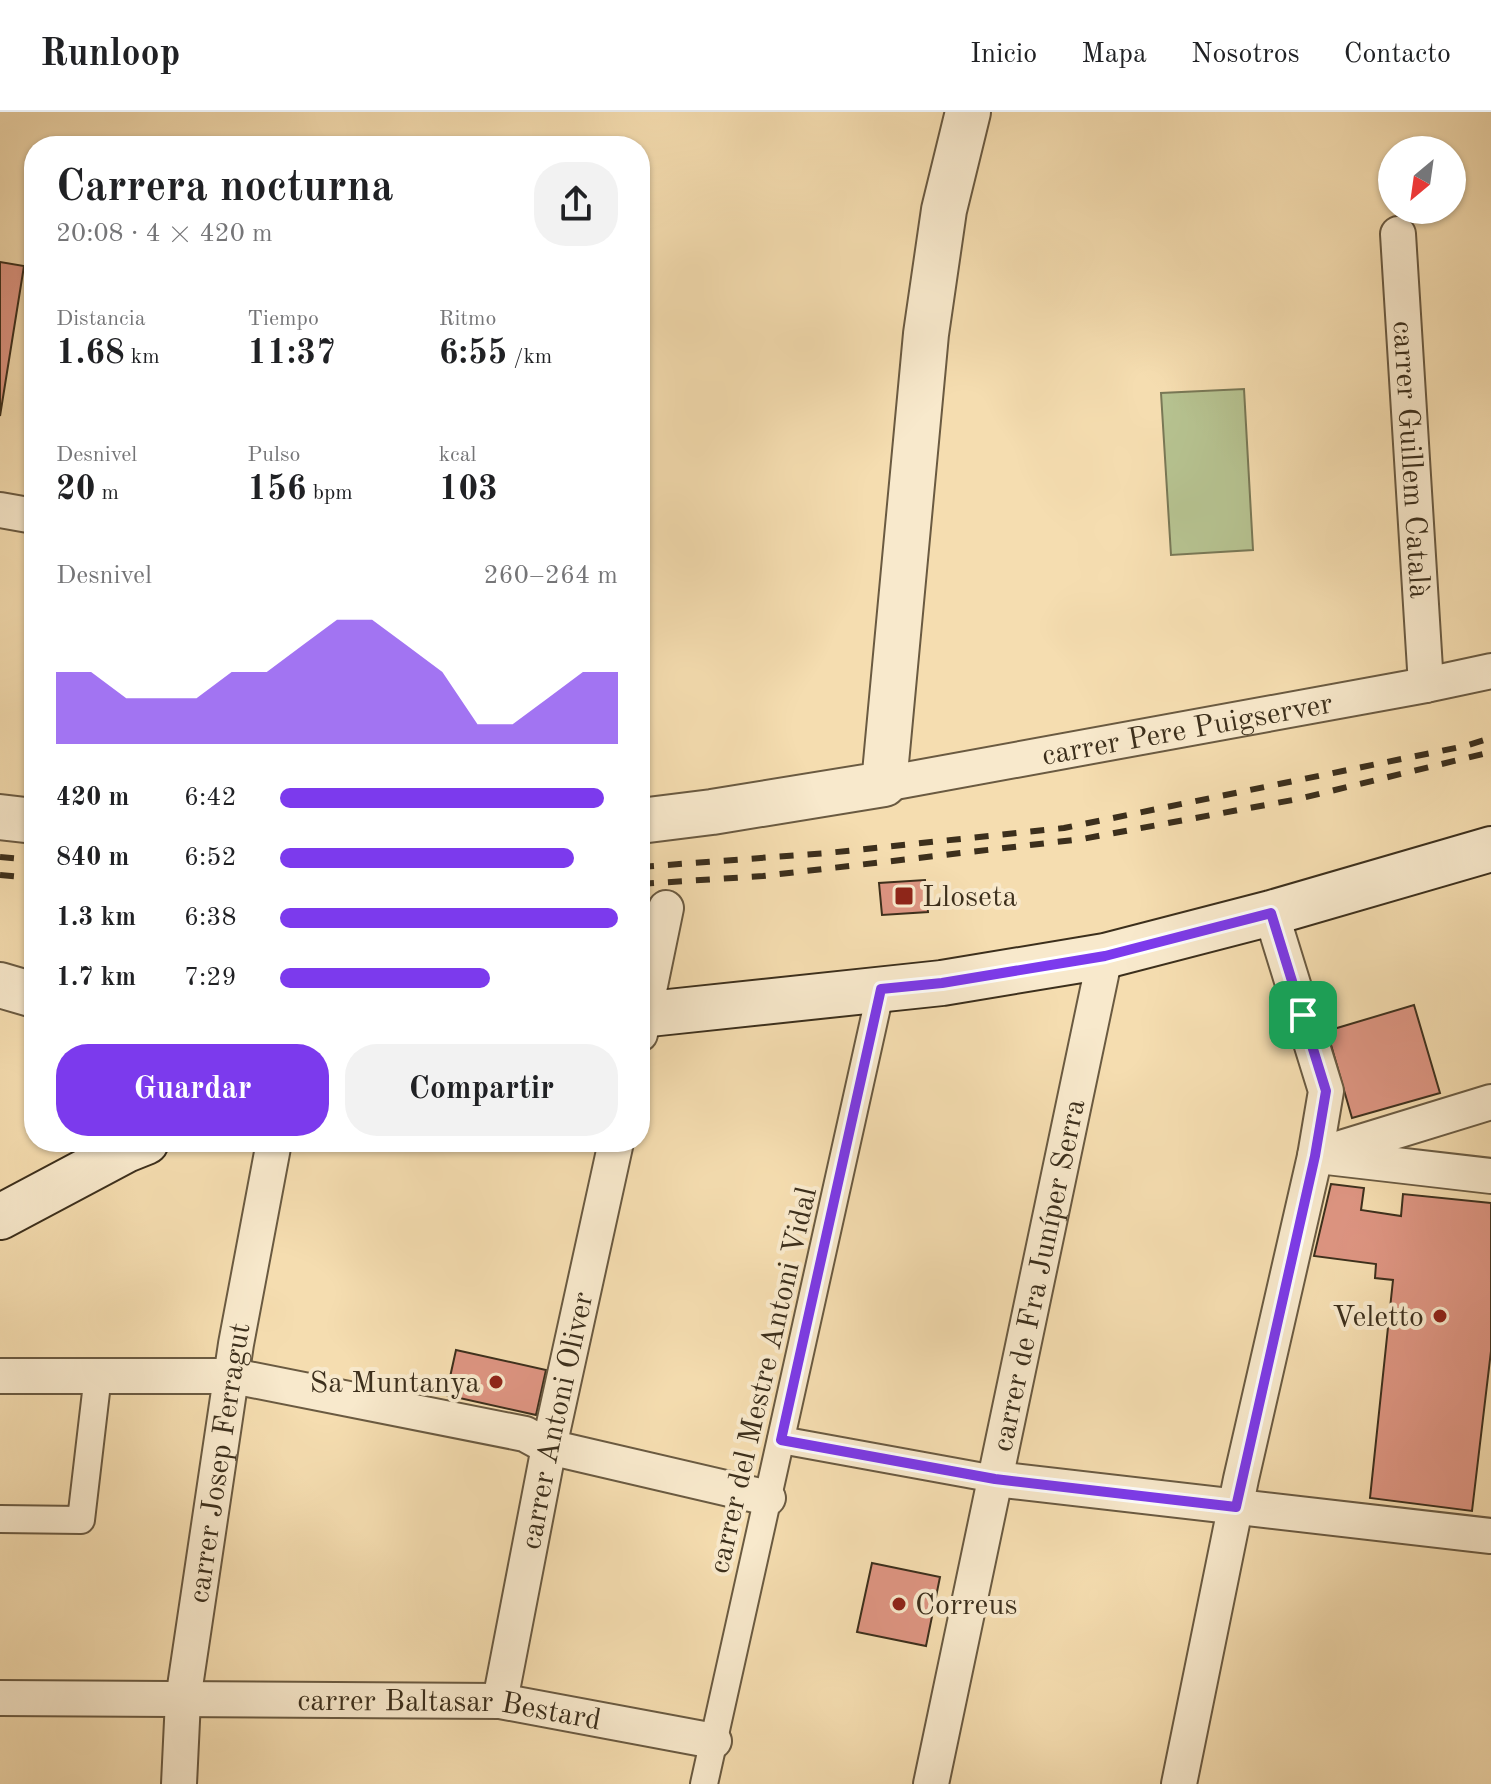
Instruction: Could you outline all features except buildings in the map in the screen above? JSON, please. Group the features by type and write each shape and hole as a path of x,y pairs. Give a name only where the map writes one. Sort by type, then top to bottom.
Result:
{"main road":[{"path":"650,820 884,784 926,334 944,210 968,112"},
{"path":"0,817 24,820"},
{"path":"650,1020 942,983 1105,956 1271,913 1491,849"},
{"path":"0,985 24,992"},
{"path":"0,1217 122,1152"}],"street":[{"name":"carrer Guillem Català","path":"1398,234 1426,685"},
{"path":"0,510 24,514"},
{"name":"carrer Pere Puigserver","path":"884,784 1491,671"},
{"path":"650,980 666,908"},
{"path":"1179,1784 1236,1507 1315,1156 1326,1091 1271,913"},
{"name":"carrer de Fra Juníper Serra","path":"931,1784 1105,956"},
{"name":"carrer del Mestre Antoni Vidal","path":"704,1784 881,989"},
{"path":"1315,1156 1491,1102"},
{"name":"carrer Josep Ferragut","path":"179,1784 183,1700 236,1344 272,1152"},
{"name":"carrer Antoni Oliver","path":"500,1701 549,1447 614,1152"},
{"path":"1315,1156 1491,1176"},
{"path":"0,1519 81,1520 98,1375"},
{"path":"0,1376 233,1376 525,1434 549,1447 768,1498"},
{"path":"781,1440 995,1479 1491,1536"},
{"name":"carrer Baltasar Bestard","path":"0,1698 500,1701 714,1741"}],"green space":[{"path":"1244,389 1253,550 1171,555 1161,393"}],"railway":[{"path":"650,866 827,853 1064,828 1465,746 1491,738"},
{"path":"650,883 763,876 1082,839 1298,799 1491,752"},
{"path":"0,857 24,859"},
{"path":"0,875 24,877"}],"place":[{"name":"Lloseta","path":"904,896"},
{"name":"Veletto","path":"1440,1316"},
{"name":"Sa Muntanya","path":"496,1382"},
{"name":"Correus","path":"899,1604"}],"route":[{"path":"1271,913 1303,1015 1326,1091 1315,1156 1236,1507 995,1479 781,1440 881,989 942,983 1105,956 1271,913"}]}
